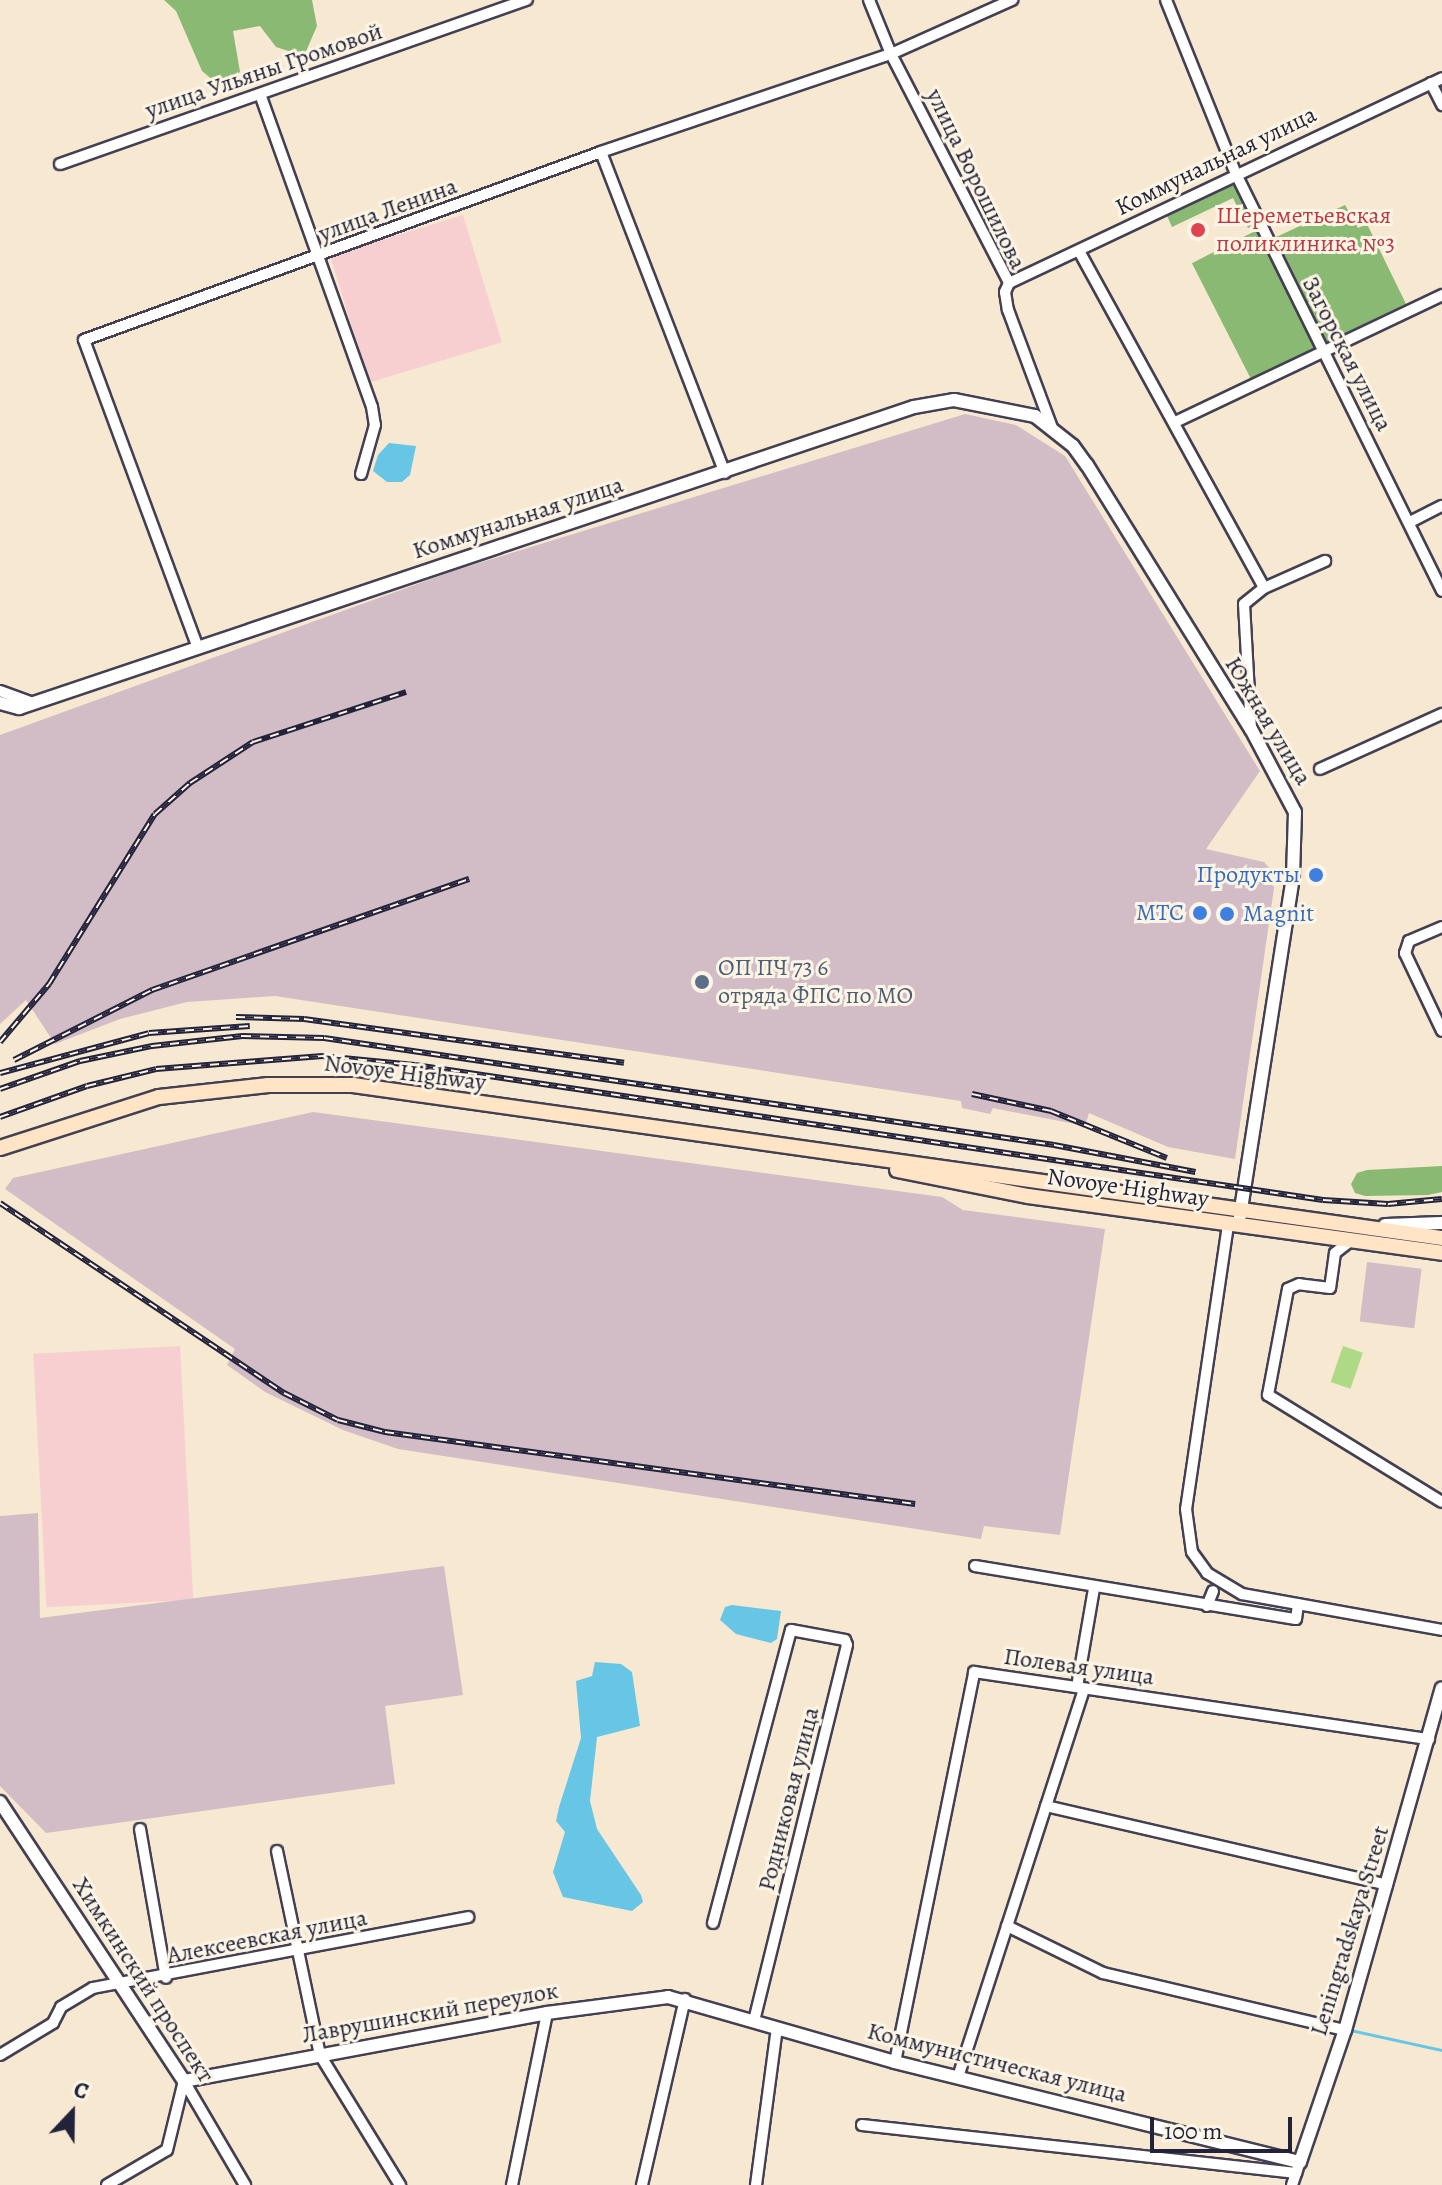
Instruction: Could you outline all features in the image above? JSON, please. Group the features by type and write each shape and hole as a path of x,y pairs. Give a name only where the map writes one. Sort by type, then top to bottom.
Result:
{"main road":[{"name":"Novoye Highway","path":"0,1148 159,1097 318,1083 811,1152 946,1167 1236,1221 1325,1232 1442,1238"},
{"name":"Novoye Highway","path":"1325,1232 1349,1242 1442,1253"}],"street":[{"name":"улица Ульяны Громовой","path":"60,164 527,0"},
{"name":"улица Ворошилова","path":"869,0 891,54 1009,283 1005,292 1008,310 1051,425"},
{"name":"улица Ленина","path":"198,648 84,340 601,152 891,54 1012,0"},
{"name":"Загорская улица","path":"1166,0 1236,174 1442,591"},
{"path":"1437,80 1442,105"},
{"name":"Коммунальная улица","path":"1009,283 1437,80"},
{"path":"260,94 315,258 374,416 361,474"},
{"path":"601,152 725,473"},
{"path":"1079,251 1264,588"},
{"path":"1175,422 1442,295"},
{"name":"Коммунальная улица","path":"0,703 19,708 914,407 954,400 1014,409 1051,425"},
{"name":"Южная улица","path":"1051,425 1087,465 1251,729 1285,787 1297,831 1236,1221"},
{"path":"1410,522 1442,506"},
{"path":"1251,729 1242,614 1244,604 1264,588 1325,561"},
{"path":"0,691 33,703"},
{"path":"1320,769 1442,714"},
{"path":"1442,927 1409,941 1405,953 1442,1031"},
{"path":"1236,1221 1187,1497 1188,1540 1199,1563 1218,1582 1242,1594 1442,1630"},
{"path":"1442,1223 1325,1232 1335,1253 1330,1288 1299,1284 1288,1289 1268,1395 1442,1502"},
{"path":"1335,1253 1349,1242"},
{"path":"975,1566 1094,1589 1296,1619 1298,1604"},
{"path":"958,2077 1046,1806 1080,1688 1094,1589"},
{"path":"1207,1606 1213,1591"},
{"name":"Родниковая улица","path":"713,1923 793,1628 845,1640 847,1645 754,2020"},
{"name":"Полевая улица","path":"895,2062 974,1672 1429,1739"},
{"name":"Leningradskaya Street","path":"1292,2185 1345,2030 1442,1688"},
{"name":"Химкинский проспект","path":"0,1802 184,2081 245,2185"},
{"path":"1046,1806 1387,1885"},
{"path":"140,1829 166,1978"},
{"path":"277,1851 320,2055 400,2185"},
{"name":"Алексеевская улица","path":"0,2055 53,2023 61,2007 93,1988 166,1978 468,1917"},
{"path":"1007,1926 1103,1973 1345,2030"},
{"name":"Лаврушинский переулок","path":"184,2081 547,2013 647,1998 685,1999"},
{"path":"642,2185 685,1999"},
{"name":"Коммунистическая улица","path":"685,1999 895,2062 1298,2168"},
{"path":"512,2185 547,2013"},
{"path":"756,2185 777,2028"},
{"path":"107,2185 120,2182 167,2150 184,2081"},
{"path":"862,2125 1298,2168"}],"shaded area":[{"path":"463,215 502,342 369,383 330,256"},
{"path":"965,414 1016,425 1065,456 1260,771 1206,849 1264,862 1272,871 1274,888 1235,1159 1168,1147 1089,1113 1085,1126 993,1108 990,1114 962,1108 961,1101 275,996 187,1002 120,1019 55,1044 26,1000 0,1024 0,735 456,570"},
{"path":"313,1112 942,1197 963,1210 1105,1229 1060,1535 984,1526 981,1539 398,1449 343,1430 265,1392 227,1365 235,1349 5,1189 13,1178"},
{"path":"1367,1262 1422,1269 1414,1328 1360,1322"},
{"path":"180,1346 193,1600 46,1607 33,1354"},
{"path":"38,1513 40,1618 444,1566 463,1695 385,1706 395,1784 46,1833 0,1786 0,1516"}],"green space":[{"path":"164,0 312,0 317,26 304,56 276,47 260,26 233,31 240,72 220,86 202,71 176,11"},
{"path":"1232,179 1255,225 1248,228 1233,198 1172,227 1165,211"},
{"path":"1345,205 1358,228 1367,224 1406,304 1322,344 1272,239"},
{"path":"1257,230 1317,349 1252,382 1192,263"},
{"path":"1442,1166 1442,1192 1428,1195 1365,1196 1355,1193 1351,1184 1357,1173 1367,1170"},
{"path":"1343,1346 1363,1353 1350,1389 1331,1382"}],"water":[{"path":"389,443 416,446 410,475 402,482 387,482 373,471 378,455"},
{"path":"732,1605 781,1611 777,1639 771,1643 736,1634 720,1620 725,1607"},
{"path":"595,1662 621,1664 632,1672 640,1726 597,1737 590,1801 597,1829 641,1895 643,1902 632,1911 563,1897 553,1872 565,1832 556,1821 581,1738 576,1681 592,1676"}],"waterway":[{"path":"1350,2030 1442,2050"}],"railway":[{"path":"0,1042 49,984 155,814 190,783 253,742 406,692"},
{"path":"14,1060 152,990 469,879"},
{"path":"236,1017 304,1019 624,1063"},
{"path":"0,1073 149,1033 250,1026"},
{"path":"0,1089 80,1061 152,1046 242,1036 324,1038 1054,1145 1195,1172"},
{"path":"0,1117 87,1086 156,1069 322,1056 415,1065 1323,1200 1388,1204 1442,1199"},
{"path":"972,1094 1051,1111 1167,1158"},
{"path":"0,1203 284,1393 338,1420 385,1432 915,1504"}],"place":[{"name":"Шереметьевская поликлиника №3","path":"1198,230"},
{"name":"Продукты","path":"1316,875"},
{"name":"МТС","path":"1200,913"},
{"name":"Magnit","path":"1227,914"},
{"name":"ОП ПЧ 73 6 отряда ФПС по МО","path":"702,982"}]}
